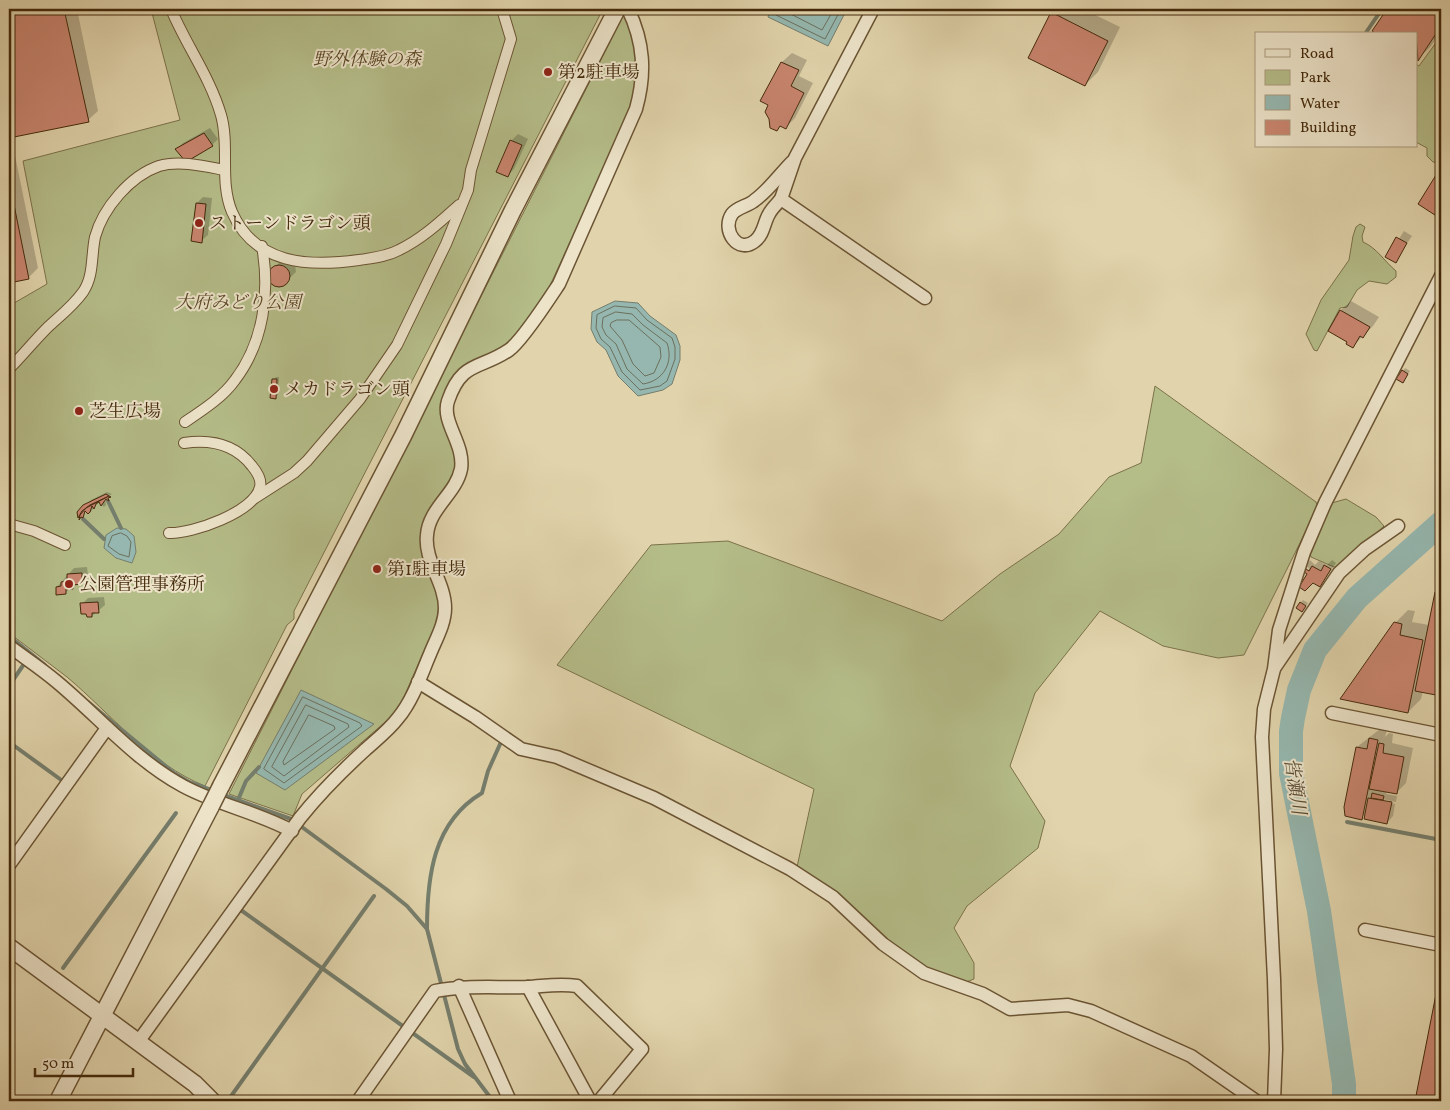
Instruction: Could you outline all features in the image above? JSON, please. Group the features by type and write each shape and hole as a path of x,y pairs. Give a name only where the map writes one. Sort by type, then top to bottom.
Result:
{"street":[{"path":"171,9 179,29 202,67 221,116 228,201 245,235 285,259 309,264 340,264 397,252 421,239 462,203"},
{"path":"169,533 181,533 204,527 223,519 294,473 307,461 360,399 397,345 446,244 468,190 471,170 511,39 502,9"},
{"path":"58,1101 403,436 513,210 617,9"},
{"path":"138,1042 321,791 398,719 418,682 443,622 445,607 443,594 427,551 427,535 431,516 458,480 461,468 462,451 446,413 448,401 463,372 510,350 545,306 559,284 636,108 642,86 642,50 637,27 628,9"},
{"path":"795,158 754,201 733,212 727,223 727,230 732,240 742,244 753,243 759,238 768,214 781,199 795,158 873,9"},
{"path":"9,369 82,293 90,276 95,239 100,222 108,209 133,181 160,166 173,164 224,170"},
{"path":"781,199 925,298"},
{"path":"185,422 222,395 236,380 250,353 261,326 266,294 262,246"},
{"path":"1274,1101 1276,1049 1274,979 1262,738 1264,709 1274,669 1279,630 1304,552 1318,519 1441,276"},
{"path":"184,443 197,441 217,443 232,448 244,456 257,472 261,482 255,498"},
{"path":"9,524 26,528 65,546"},
{"path":"1274,669 1339,573 1365,549 1398,526"},
{"path":"9,646 58,683 107,728 161,772 183,786 226,806 273,821 295,825"},
{"path":"418,682 475,717 521,749 557,757 654,798 790,869 833,897 884,944 924,973 945,983 983,994 1010,1009 1068,1005 1091,1011 1191,1056 1256,1101"},
{"path":"1332,713 1441,735"},
{"path":"9,865 107,728"},
{"path":"1365,930 1441,945"},
{"path":"9,947 65,986 102,1017 195,1084 212,1101"},
{"path":"358,1101 435,991 454,987 528,987 564,984 578,986 642,1049 599,1101"},
{"path":"454,987 510,1101"},
{"path":"528,987 590,1101"}],"green space":[{"name":"大府みどり公園","path":"151,9 603,9 294,611 294,619 287,625 205,786 185,777 149,752 67,677 9,633 9,306 47,284 23,161 180,120"},
{"path":"625,12 634,31 639,63 632,107 542,303 506,345 460,369 440,407 458,454 457,469 423,553 438,597 439,617 400,706 391,717 302,794 293,816 229,794"},
{"path":"1441,36 1441,163 1433,162 1427,156 1427,148 1418,143 1419,66"},
{"path":"1360,224 1365,227 1362,236 1363,242 1376,251 1396,271 1396,277 1387,284 1369,281 1357,290 1347,307 1340,308 1317,351 1314,350 1306,334 1321,300 1349,260 1353,236 1356,227"},
{"path":"1155,386 1316,502 1318,507 1244,655 1218,658 1163,646 1100,611 1035,693 1010,766 1045,821 1038,848 967,906 954,928 974,963 974,979 961,984 924,968 797,867 814,789 557,665 651,545 728,541 942,621 1000,574 1059,534 1109,477 1141,463"},
{"path":"1346,499 1376,517 1384,526 1341,566 1334,567 1311,557 1310,553 1328,504"}],"water":[{"path":"770,9 847,9 828,46 768,17"},
{"path":"615,301 638,303 650,316 676,335 680,346 680,360 672,384 663,390 638,396 618,376 606,350 597,342 591,329 592,312"},
{"path":"117,528 126,529 134,536 136,552 132,563 116,558 104,548 106,535"},
{"path":"301,690 374,724 285,790 256,773"}],"building":[{"path":"9,9 64,9 89,122 9,138"},
{"path":"1387,9 1441,9 1441,26 1418,61 1418,32 1372,31"},
{"path":"1051,12 1108,41 1085,86 1028,58"},
{"path":"781,62 799,70 791,86 804,93 786,129 780,126 777,131 770,128 769,119 765,112 768,105 760,101"},
{"path":"204,133 213,146 186,162 175,149"},
{"path":"510,140 522,145 508,177 496,172"},
{"path":"1441,167 1441,219 1418,204"},
{"path":"9,180 29,279 9,283"},
{"name":"ストーンドラゴン頭","path":"196,203 206,204 202,243 191,241"},
{"path":"1396,237 1407,243 1396,263 1385,257"},
{"path":"279,265 287,268 290,276 287,284 279,287 271,284 268,276 271,268"},
{"path":"1340,310 1370,327 1363,338 1360,336 1353,348 1346,344 1347,342 1328,331"},
{"path":"1402,370 1408,374 1403,383 1396,379"},
{"name":"メカドラゴン頭","path":"272,379 277,379 276,399 270,398"},
{"path":"106,494 109,496 90,505 82,511 78,518 77,512 83,505"},
{"path":"109,496 111,497 108,498 109,501 106,499 101,506 99,502 94,509 92,506 90,512 88,514 85,511 83,518 81,517 79,520 80,515 86,508"},
{"path":"1324,565 1331,569 1320,587 1313,583 1305,591 1299,587 1307,574 1304,572 1306,569 1309,571 1312,566 1321,571"},
{"name":"公園管理事務所","path":"82,573 82,584 73,585 73,589 66,589 66,594 56,595 56,587 61,586 61,582 67,581 67,574"},
{"path":"1435,592 1441,593 1441,696 1415,691"},
{"path":"98,602 99,613 92,613 92,617 81,614 80,603"},
{"path":"1300,602 1306,606 1302,612 1296,608"},
{"path":"1394,622 1402,624 1400,635 1423,640 1408,713 1340,699"},
{"path":"1369,738 1378,740 1362,820 1345,816 1344,807 1356,747 1367,749"},
{"path":"1379,743 1384,744 1383,753 1404,757 1397,794 1369,789"},
{"path":"1372,793 1384,796 1383,800 1371,798"},
{"path":"1368,798 1392,802 1387,824 1364,819"},
{"path":"1438,984 1441,985 1441,1101 1415,1101"}],"waterway":[{"path":"1366,32 1382,9"},
{"path":"108,501 121,528"},
{"path":"83,519 104,539"},
{"name":"皆瀬川","path":"1344,1101 1344,1084 1319,911 1291,773 1291,731 1293,718 1299,690 1315,650 1357,598 1441,523"},
{"path":"9,636 45,665"},
{"path":"9,686 24,664"},
{"path":"88,702 174,773 189,782 214,791"},
{"path":"9,742 64,782"},
{"path":"427,929 431,871 436,852 443,835 453,819 466,805 482,793 488,771 501,742"},
{"path":"238,800 246,781 259,767"},
{"path":"221,794 291,819 407,906 427,929 458,1049 465,1064 493,1101"},
{"path":"63,968 176,813"},
{"path":"1347,822 1441,840"},
{"path":"229,1099 374,896"},
{"path":"238,908 474,1077"}],"place":[{"name":"第2駐車場","path":"548,72"},
{"name":"ストーンドラゴン頭","path":"199,223"},
{"name":"メカドラゴン頭","path":"274,389"},
{"name":"芝生広場","path":"79,411"},
{"name":"第1駐車場","path":"377,569"},
{"name":"公園管理事務所","path":"69,584"}],"park label":[{"name":"野外体験の森","path":"367,59"}]}
